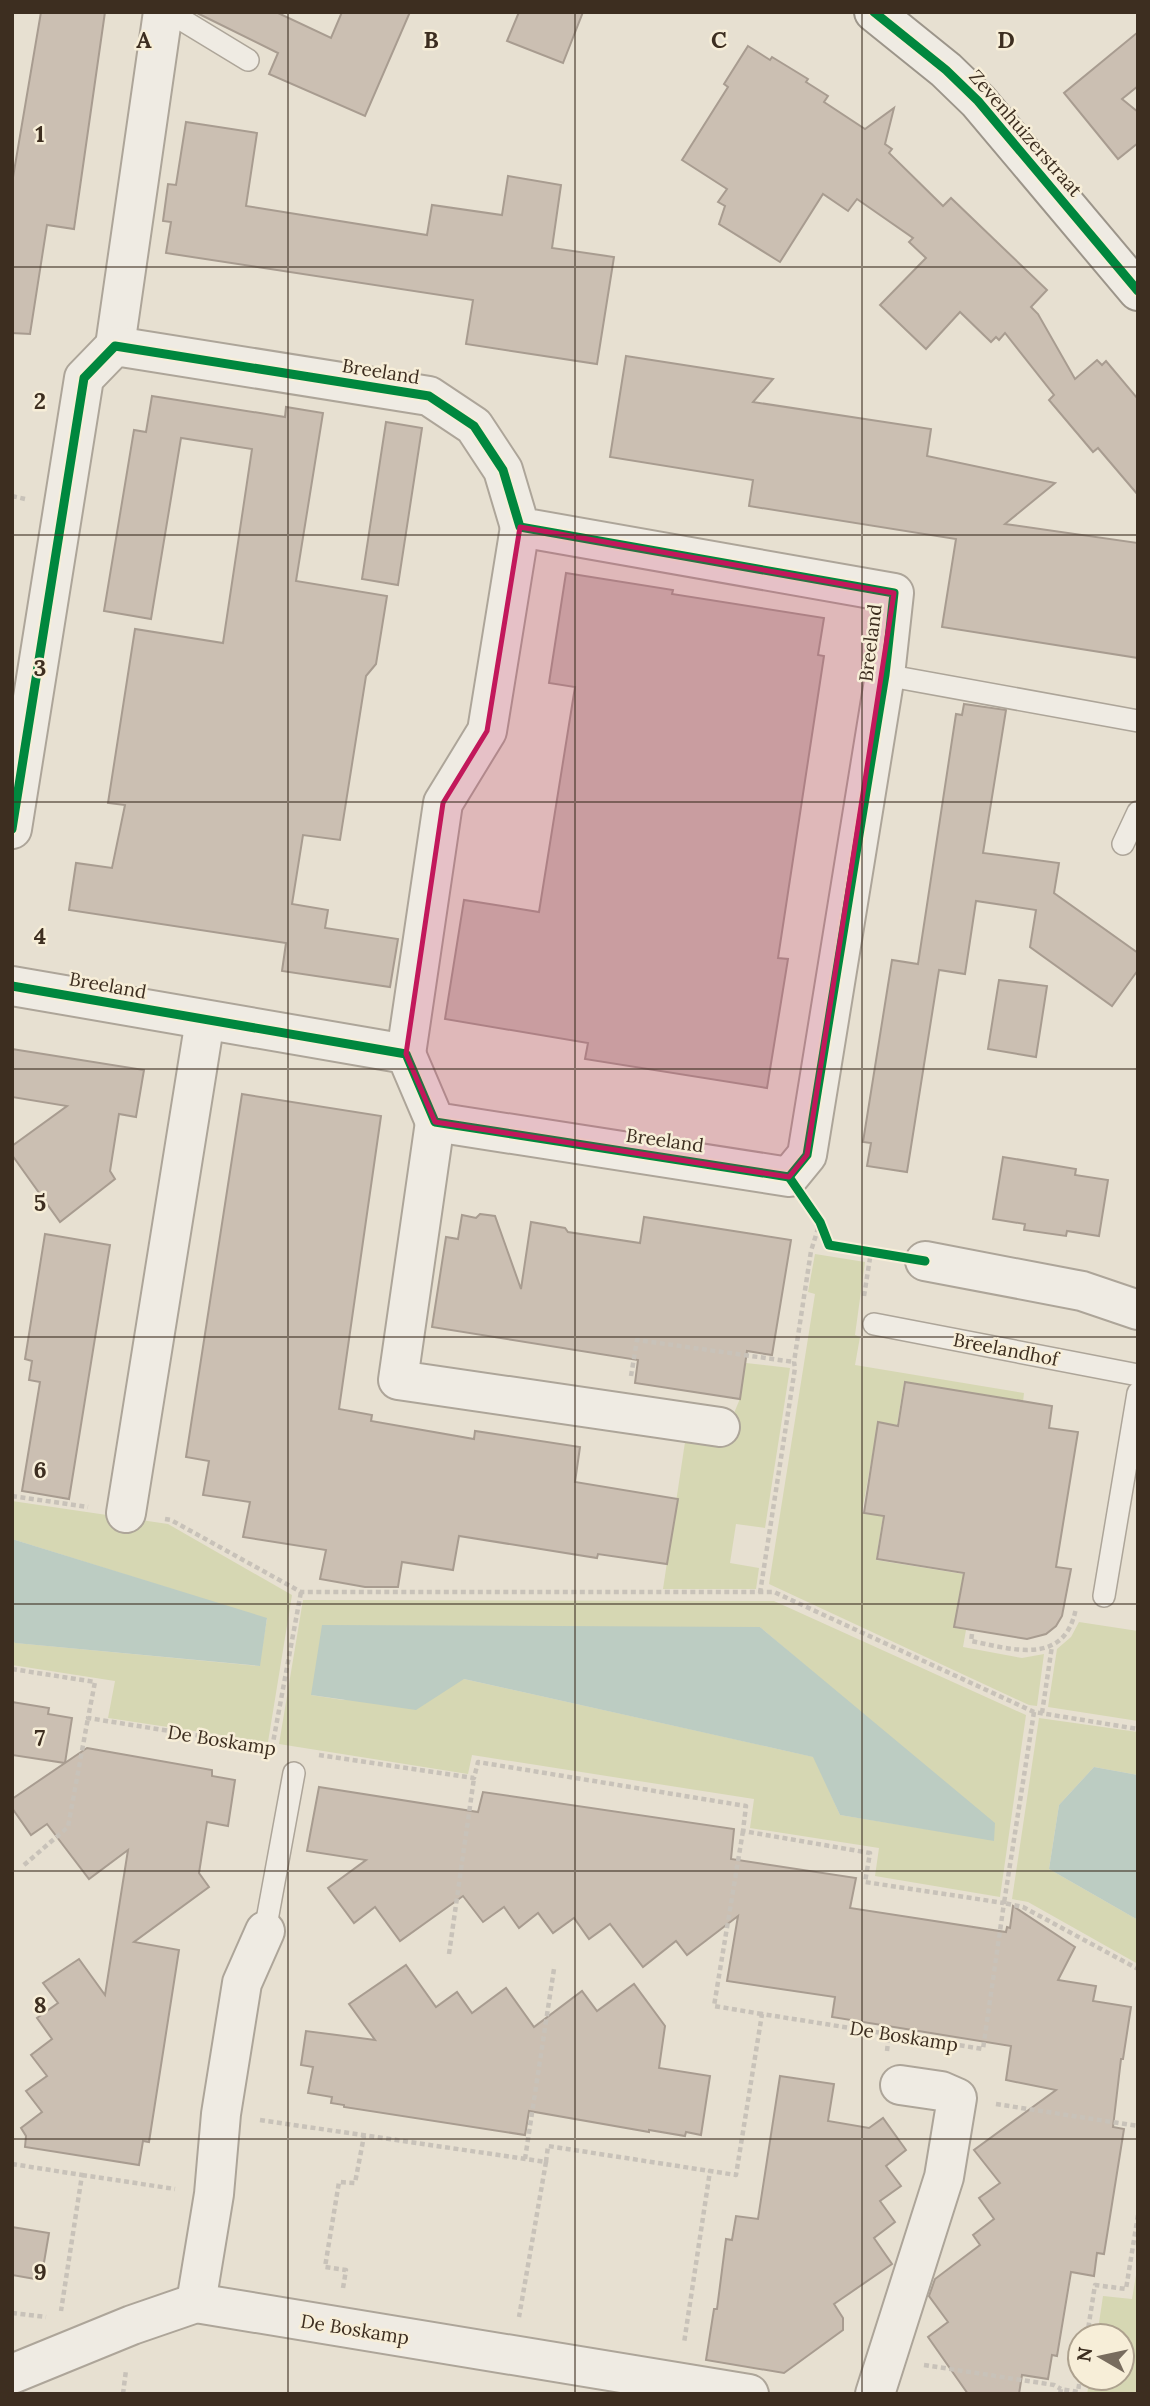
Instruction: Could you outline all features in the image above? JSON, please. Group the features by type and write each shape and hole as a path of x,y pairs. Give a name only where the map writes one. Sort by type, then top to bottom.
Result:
{"street":[{"path":"12,829 84,379 115,346 163,12"},
{"name":"Zevenhuizerstraat","path":"874,12 920,47 978,101 1138,291"},
{"name":"Breeland","path":"12,986 406,1054 443,803 486,731 520,527 503,470 474,426 429,397 115,346"},
{"name":"Breeland","path":"435,1122 789,1177 807,1155 885,675 894,593 520,527"},
{"path":"126,1513 205,1020"},
{"path":"406,1054 435,1122 398,1380 720,1427"},
{"path":"925,1261 1082,1291 1138,1310"},
{"name":"De Boskamp","path":"196,2303 214,2194 221,2114 242,1983 265,1931"},
{"path":"880,2376 944,2177 957,2098 941,2091 900,2085"},
{"name":"De Boskamp","path":"12,2374 132,2325 196,2303 749,2394"}],"lane":[{"path":"169,12 248,60"},
{"name":"Breeland","path":"885,675 1138,721"},
{"path":"1122,844 1138,812"},
{"name":"Breelandhof","path":"874,1324 1138,1375"},
{"path":"1104,1596 1138,1393"},
{"name":"De Boskamp","path":"265,1931 294,1773"}],"path":[{"path":"789,1177 821,1222 825,1234"},
{"path":"761,1593 811,1251 821,1222"},
{"path":"861,1250 925,1261"},
{"path":"871,1252 863,1298 874,1324"},
{"path":"626,1413 637,1340 794,1362"},
{"path":"12,1496 171,1520 301,1592 774,1592 1034,1712 1138,1728"},
{"path":"272,1748 301,1592"},
{"path":"972,1634 971,1642 1032,1652 1052,1646 1060,1639 1073,1621 1079,1592 1104,1596"},
{"path":"1042,1713 1052,1646"},
{"path":"12,1669 95,1682 68,1827 24,1865"},
{"path":"312,1754 474,1778 449,1954"},
{"path":"743,1831 870,1853 865,1882 1023,1907 1138,1969"},
{"path":"525,2159 554,1969"},
{"path":"514,2355 548,2146 736,2175 762,2014"},
{"path":"957,2098 1138,2126"},
{"path":"221,2114 546,2162"},
{"path":"336,2326 346,2270 325,2267 338,2182 355,2183 364,2136"},
{"path":"12,2164 214,2194"},
{"path":"677,2382 710,2171"},
{"path":"60,2318 82,2175"},
{"path":"1089,2322 1095,2285 1126,2289 1138,2215"},
{"path":"880,2376 1054,2385 1060,2391"}],"highlighted area":[{"path":"520,527 894,593 807,1155 789,1177 435,1122 406,1054 443,803 487,731"}],"green space":[{"path":"815,1254 865,1262 855,1335 860,1337 855,1365 1024,1393 1023,1402 904,1382 897,1425 878,1423 862,1512 883,1516 876,1560 963,1574 955,1628 966,1630 963,1647 1022,1658 1044,1654 1037,1706 1029,1705 769,1584 815,1294 808,1292"},
{"path":"746,1363 790,1368 765,1528 736,1524 730,1563 759,1568 756,1589 663,1589 685,1442 720,1447 739,1401"},
{"path":"12,1501 168,1524 292,1595 268,1742 108,1718 115,1681 12,1665 12,1638 16,1643 259,1666 267,1619 12,1539"},
{"path":"303,1600 774,1601 1026,1715 1000,1897 875,1876 879,1848 750,1828 754,1799 472,1755 468,1774 279,1744","holes":["760,1627 899,1745 994,1840 840,1815 814,1757 464,1679 343,1700 311,1695 610,1628"]},
{"path":"1079,1622 1138,1631 1138,1721 1048,1707 1057,1649 1071,1637"},
{"path":"1039,1718 1138,1732 1138,1775 1094,1767 1059,1805 1049,1869 1138,1920 1138,1964 1028,1902 1012,1899"},
{"path":"1138,2263 1138,2394 1087,2394 1136,2392 1136,2322 1099,2322 1103,2296 1132,2299"}],"shaded area":[{"path":"12,1539 267,1618 260,1666 15,1643 12,1638"},
{"path":"322,1625 760,1627 995,1823 994,1841 840,1815 813,1757 464,1679 416,1710 311,1695"},
{"path":"1094,1767 1138,1775 1138,1920 1049,1869 1059,1805"}],"building":[{"path":"41,12 105,12 74,229 47,225 30,334 12,333 12,183"},
{"path":"195,12 276,12 331,38 342,12 410,12 365,116 269,74 278,53"},
{"path":"519,12 583,12 563,63 507,41"},
{"path":"1138,32 1138,86 1122,99 1138,112 1138,143 1118,159 1064,93"},
{"path":"748,46 808,79 806,82 828,96 824,102 865,129 894,108 885,144 892,149 889,153 943,206 951,198 1047,290 1031,307 1038,314 1075,379 1097,360 1102,365 1106,361 1138,399 1138,495 1098,448 1093,452 1049,400 1054,395 1005,333 999,340 996,337 991,342 960,312 926,349 880,305 926,258 909,242 913,238 857,199 848,211 823,194 780,262 719,224 725,206 718,202 727,189 682,160 728,87 724,84"},
{"path":"186,122 257,133 246,206 427,235 432,205 502,215 508,176 561,185 552,248 614,257 597,364 466,344 473,300 166,253 171,222 163,221 168,184 176,185"},
{"path":"626,356 773,379 753,402 931,429 927,456 1055,483 1005,524 1138,543 1138,658 942,627 956,539 749,506 753,480 610,457"},
{"path":"152,396 285,417 286,407 323,413 296,581 387,596 376,664 366,676 340,840 303,835 292,904 328,910 325,928 398,939 390,987 282,971 286,943 69,910 76,863 112,868 125,805 108,803 135,629 223,643 252,449 181,438 151,619 104,611 134,430 146,432"},
{"path":"386,422 422,428 398,585 362,579"},
{"path":"566,573 673,590 672,594 824,618 818,655 824,656 778,958 788,959 767,1088 585,1059 588,1043 445,1019 464,900 539,912 575,687 549,683"},
{"path":"964,704 1006,710 983,853 1059,863 1054,893 1138,953 1138,970 1112,1006 1030,947 1036,910 976,901 965,974 939,970 907,1172 867,1166 871,1143 863,1142 892,960 918,964 956,714 962,715"},
{"path":"999,980 1047,986 1036,1057 988,1049"},
{"path":"12,1049 144,1070 136,1117 119,1114 110,1171 115,1179 60,1222 12,1155 12,1146 67,1106 12,1097"},
{"path":"242,1094 381,1116 339,1409 372,1415 371,1421 474,1439 475,1431 580,1447 575,1482 678,1499 667,1564 598,1554 597,1558 459,1536 453,1570 402,1562 398,1587 365,1587 320,1579 326,1550 243,1537 250,1502 203,1495 209,1461 186,1457"},
{"path":"1003,1157 1076,1169 1075,1175 1108,1180 1099,1236 1067,1231 1066,1236 1024,1230 1025,1224 993,1219"},
{"path":"480,1214 495,1216 521,1289 531,1222 565,1228 568,1232 640,1243 644,1217 791,1240 772,1355 747,1351 740,1399 635,1383 638,1360 432,1327 446,1237 458,1239 462,1215 476,1218"},
{"path":"45,1234 110,1245 69,1499 22,1491 40,1382 29,1380 32,1361 25,1359"},
{"path":"905,1382 1052,1406 1049,1428 1078,1432 1056,1567 1071,1569 1062,1616 1056,1626 1046,1634 1027,1639 954,1627 964,1573 877,1559 884,1516 864,1513 878,1422 898,1426"},
{"path":"12,1702 49,1708 48,1714 72,1718 65,1763 12,1755"},
{"path":"87,1748 212,1770 212,1776 235,1780 228,1826 207,1822 199,1873 209,1887 134,1942 179,1950 149,2142 143,2141 139,2165 25,2147 26,2136 21,2128 42,2112 26,2091 47,2076 31,2055 52,2039 37,2018 58,2003 43,1983 79,1959 105,1995 128,1850 89,1879 47,1824 31,1835 12,1808 12,1799"},
{"path":"319,1787 478,1812 483,1792 734,1829 731,1859 856,1878 850,1908 1006,1932 1007,1927 1010,1928 1013,1906 1075,1947 1058,1980 1096,1986 1093,2001 1131,2007 1121,2059 1113,2127 1124,2129 1104,2254 1097,2253 1094,2276 1071,2272 1057,2356 1052,2355 1048,2379 1022,2375 1019,2394 968,2394 928,2337 948,2322 929,2296 935,2279 980,2245 973,2235 994,2219 979,2198 1000,2183 974,2150 1056,2090 1006,2080 1011,2046 832,2017 835,1997 727,1981 738,1916 687,1955 676,1941 643,1967 610,1924 589,1939 574,1918 553,1933 538,1913 519,1928 504,1907 483,1922 463,1896 400,1941 375,1907 354,1923 328,1888 366,1860 307,1851"},
{"path":"406,1965 436,2007 457,1992 472,2013 506,1988 534,2027 582,1991 597,2011 634,1984 665,2026 659,2068 710,2076 701,2135 686,2132 685,2136 649,2132 529,2111 525,2135 344,2107 331,2103 332,2097 308,2093 313,2067 301,2065 306,2031 375,2040 349,2004"},
{"path":"780,2076 834,2084 828,2121 869,2128 883,2118 906,2150 886,2166 901,2186 880,2201 895,2222 874,2238 892,2264 834,2304 843,2318 843,2330 784,2373 706,2360 714,2309 717,2309 726,2239 732,2240 736,2216 758,2219"},
{"path":"12,2227 49,2233 41,2280 12,2275"}],"cycle path":[{"path":"874,12 946,70 978,101 1138,291"},
{"path":"12,829 84,378 115,346 429,396 474,426 503,470 520,527 894,593 885,675 807,1155 789,1177 435,1122 406,1054 12,986"},
{"path":"789,1177 820,1222 829,1245 925,1261"}]}
